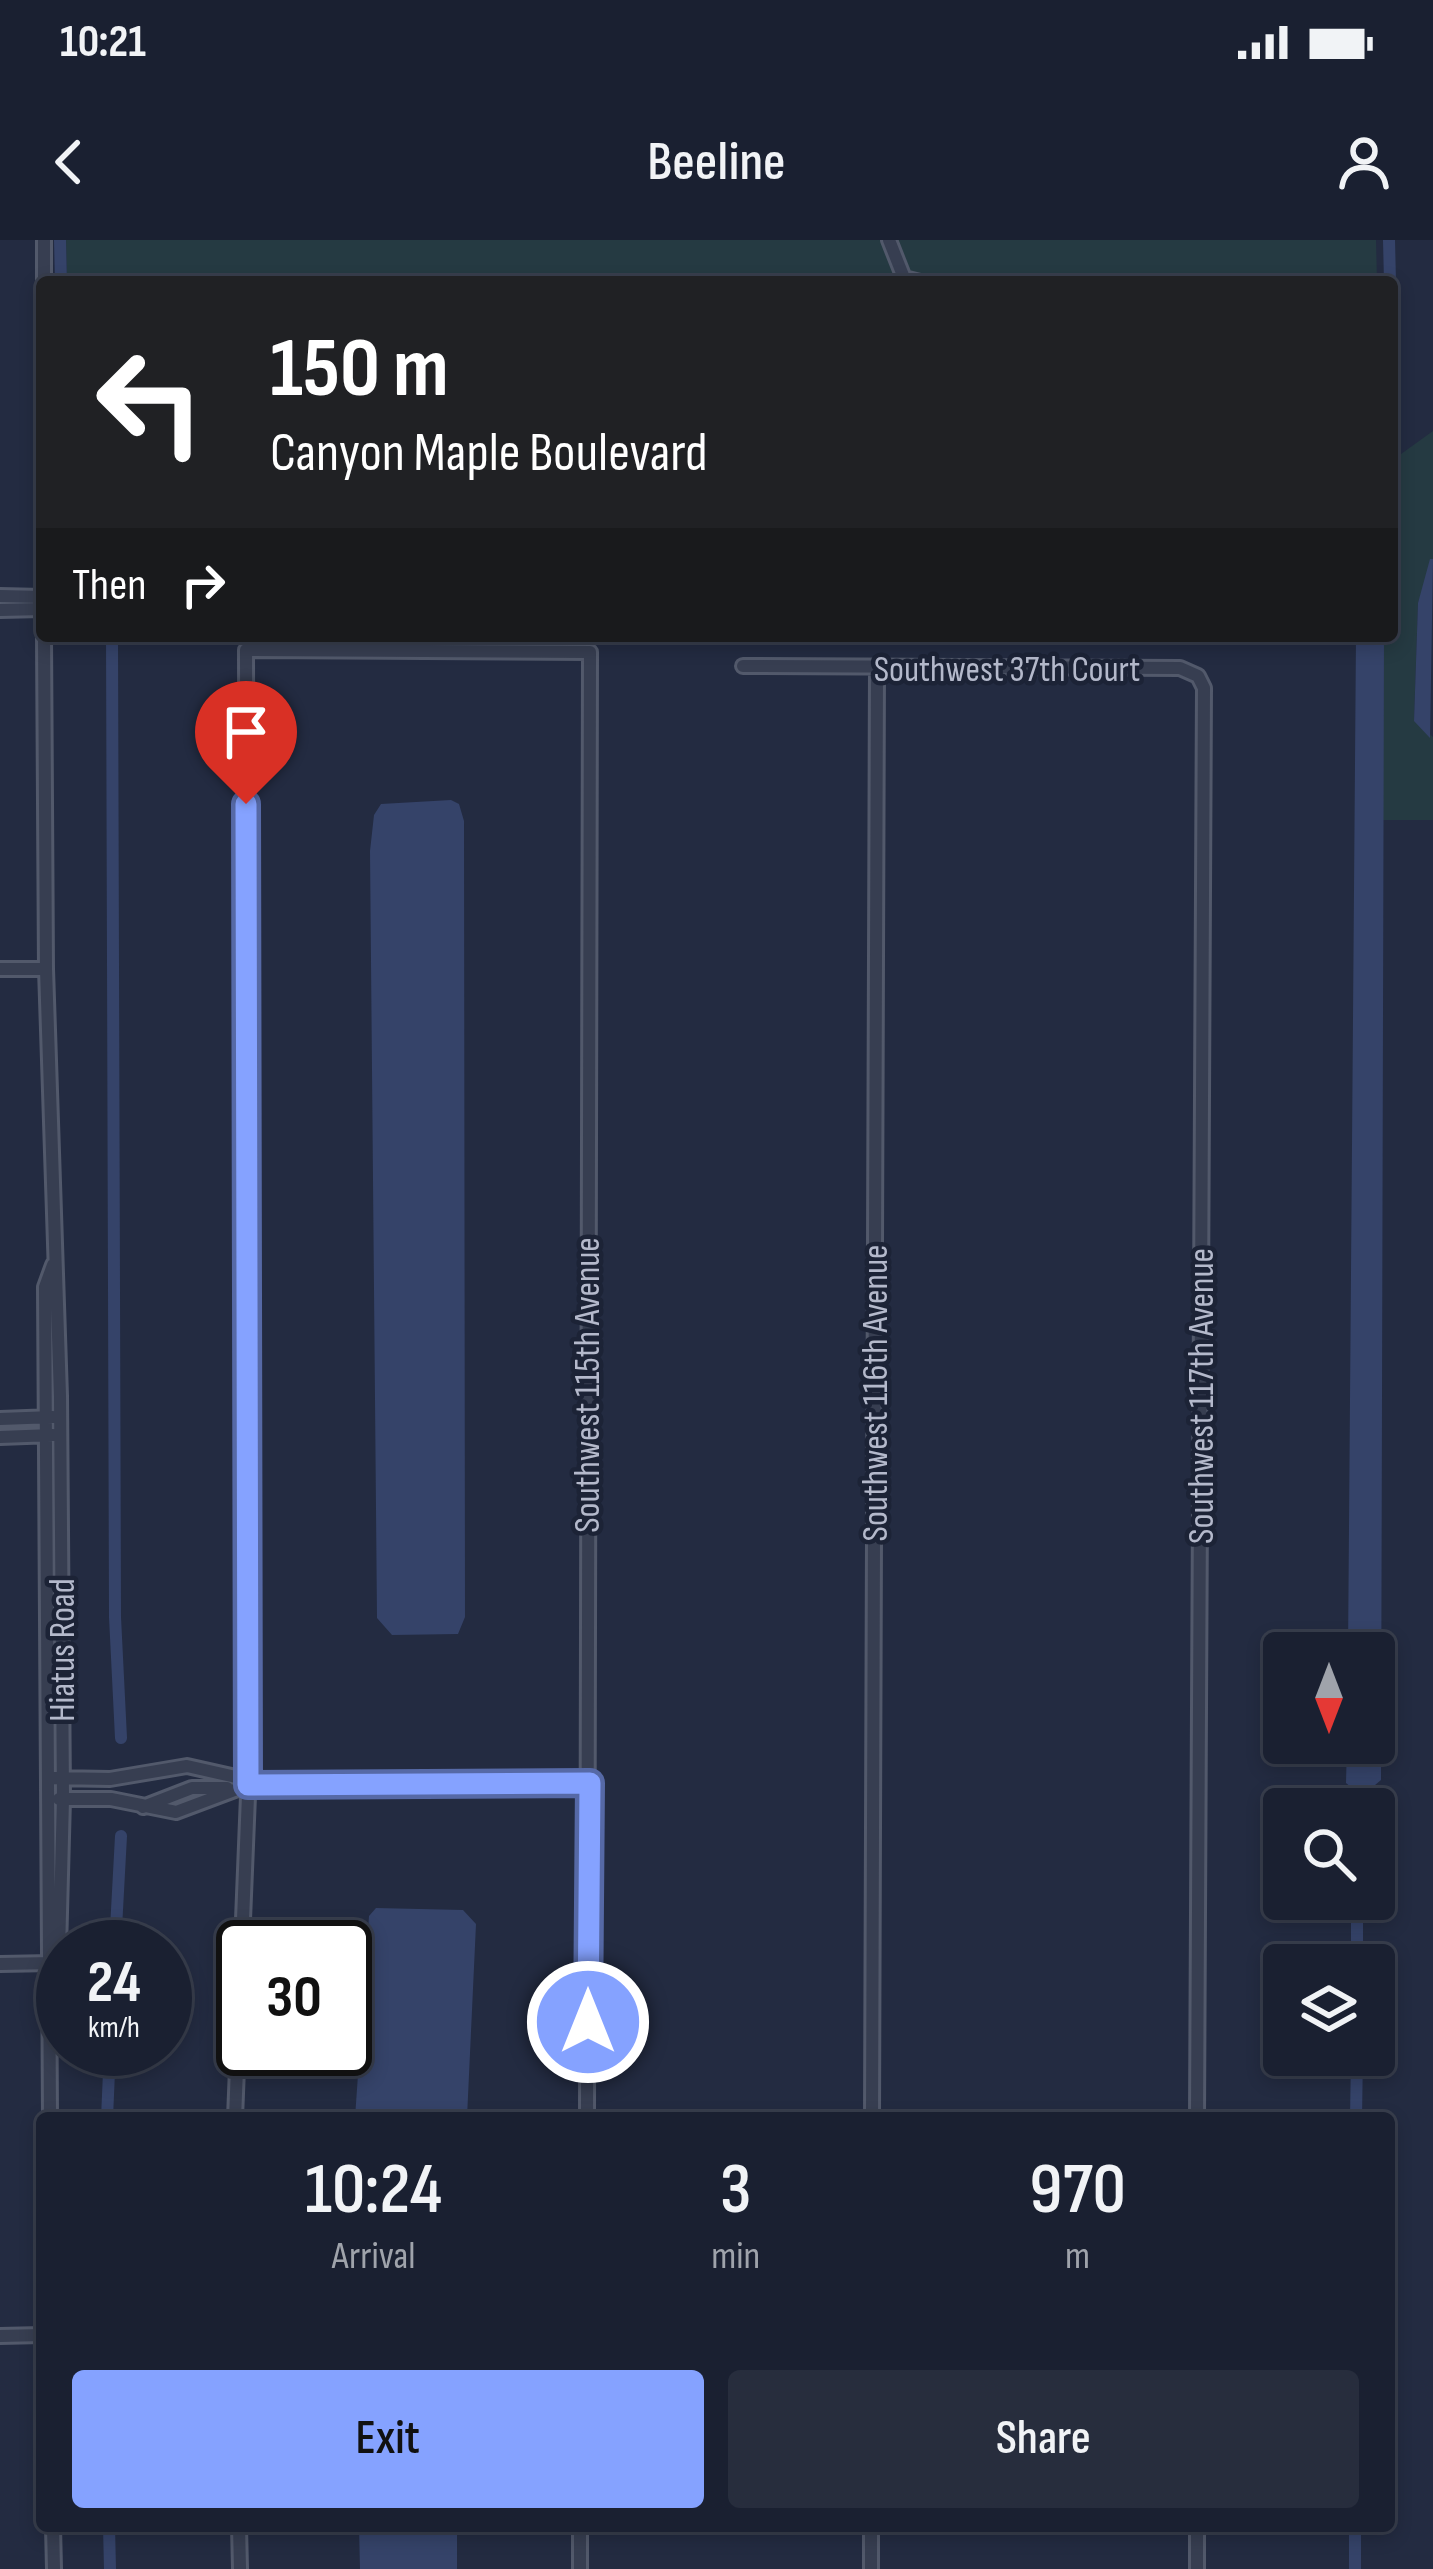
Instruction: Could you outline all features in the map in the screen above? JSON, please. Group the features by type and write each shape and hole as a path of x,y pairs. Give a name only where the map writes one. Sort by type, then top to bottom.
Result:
{"street":[{"path":"44,240 44,276"},
{"path":"889,240 900,276"},
{"path":"0,596 36,597"},
{"path":"0,610 36,609"},
{"name":"Hiatus Road","path":"44,642 46,969 53,1264 58,1286 53,1417 54,1778 46,1800 51,1920"},
{"name":"Southwest 115th Avenue","path":"248,1785 245,650 590,652 587,2112"},
{"name":"Southwest 37th Court","path":"743,666 1180,668 1198,676"},
{"name":"Southwest 116th Avenue","path":"872,2112 877,668"},
{"name":"Southwest 117th Avenue","path":"1198,676 1204,688 1198,2112"},
{"path":"0,970 46,969"},
{"path":"0,1419 53,1417"},
{"path":"0,1437 53,1435"},
{"path":"54,1778 110,1779 187,1766 236,1777 248,1785"},
{"path":"187,1766 193,1788"},
{"name":"Hiatus Road","path":"54,1778 63,1799 56,1920"},
{"path":"46,1800 111,1799 176,1812 248,1785 590,1783"},
{"path":"235,2112 248,1785"},
{"path":"142,1807 193,1788 233,1790"},
{"path":"0,1964 36,1963"},
{"name":"Hiatus Road","path":"50,2076 50,2112"},
{"path":"0,2336 36,2335"},
{"path":"52,2532 54,2569"},
{"path":"238,2532 240,2569"},
{"path":"580,2532 580,2569"},
{"path":"871,2532 871,2569"},
{"path":"1197,2532 1197,2569"}],"shaded area":[{"path":"66,240 1376,240 1377,276 67,276"},
{"path":"1433,431 1433,559 1418,603 1414,720 1433,737 1433,820 1382,820 1384,642 1398,642 1401,454"}],"water":[{"path":"1430,559 1430,738 1414,721 1418,603"},
{"path":"1356,642 1384,642 1381,1632 1348,1632"},
{"path":"451,800 459,804 464,821 465,1617 458,1634 392,1635 377,1618 370,851 374,815 381,804"},
{"path":"1346,1764 1381,1764 1381,1780 1372,1788 1352,1788 1346,1783"},
{"path":"376,1908 463,1910 476,1924 467,2112 355,2112 358,2076 372,2076 369,1920"},
{"path":"359,2532 457,2532 457,2569 360,2569"}],"waterway":[{"path":"60,240 61,276"},
{"path":"1389,240 1390,276"},
{"path":"112,642 115,1617 121,1738"},
{"path":"116,1920 121,1836"},
{"path":"1357,1920 1357,1944"},
{"path":"107,2112 109,2076"},
{"path":"1356,2112 1357,2076"},
{"path":"109,2532 110,2569"},
{"path":"1355,2532 1355,2569"}],"route":[{"path":"246,804 248,1785 590,1783 588,2022"}]}
